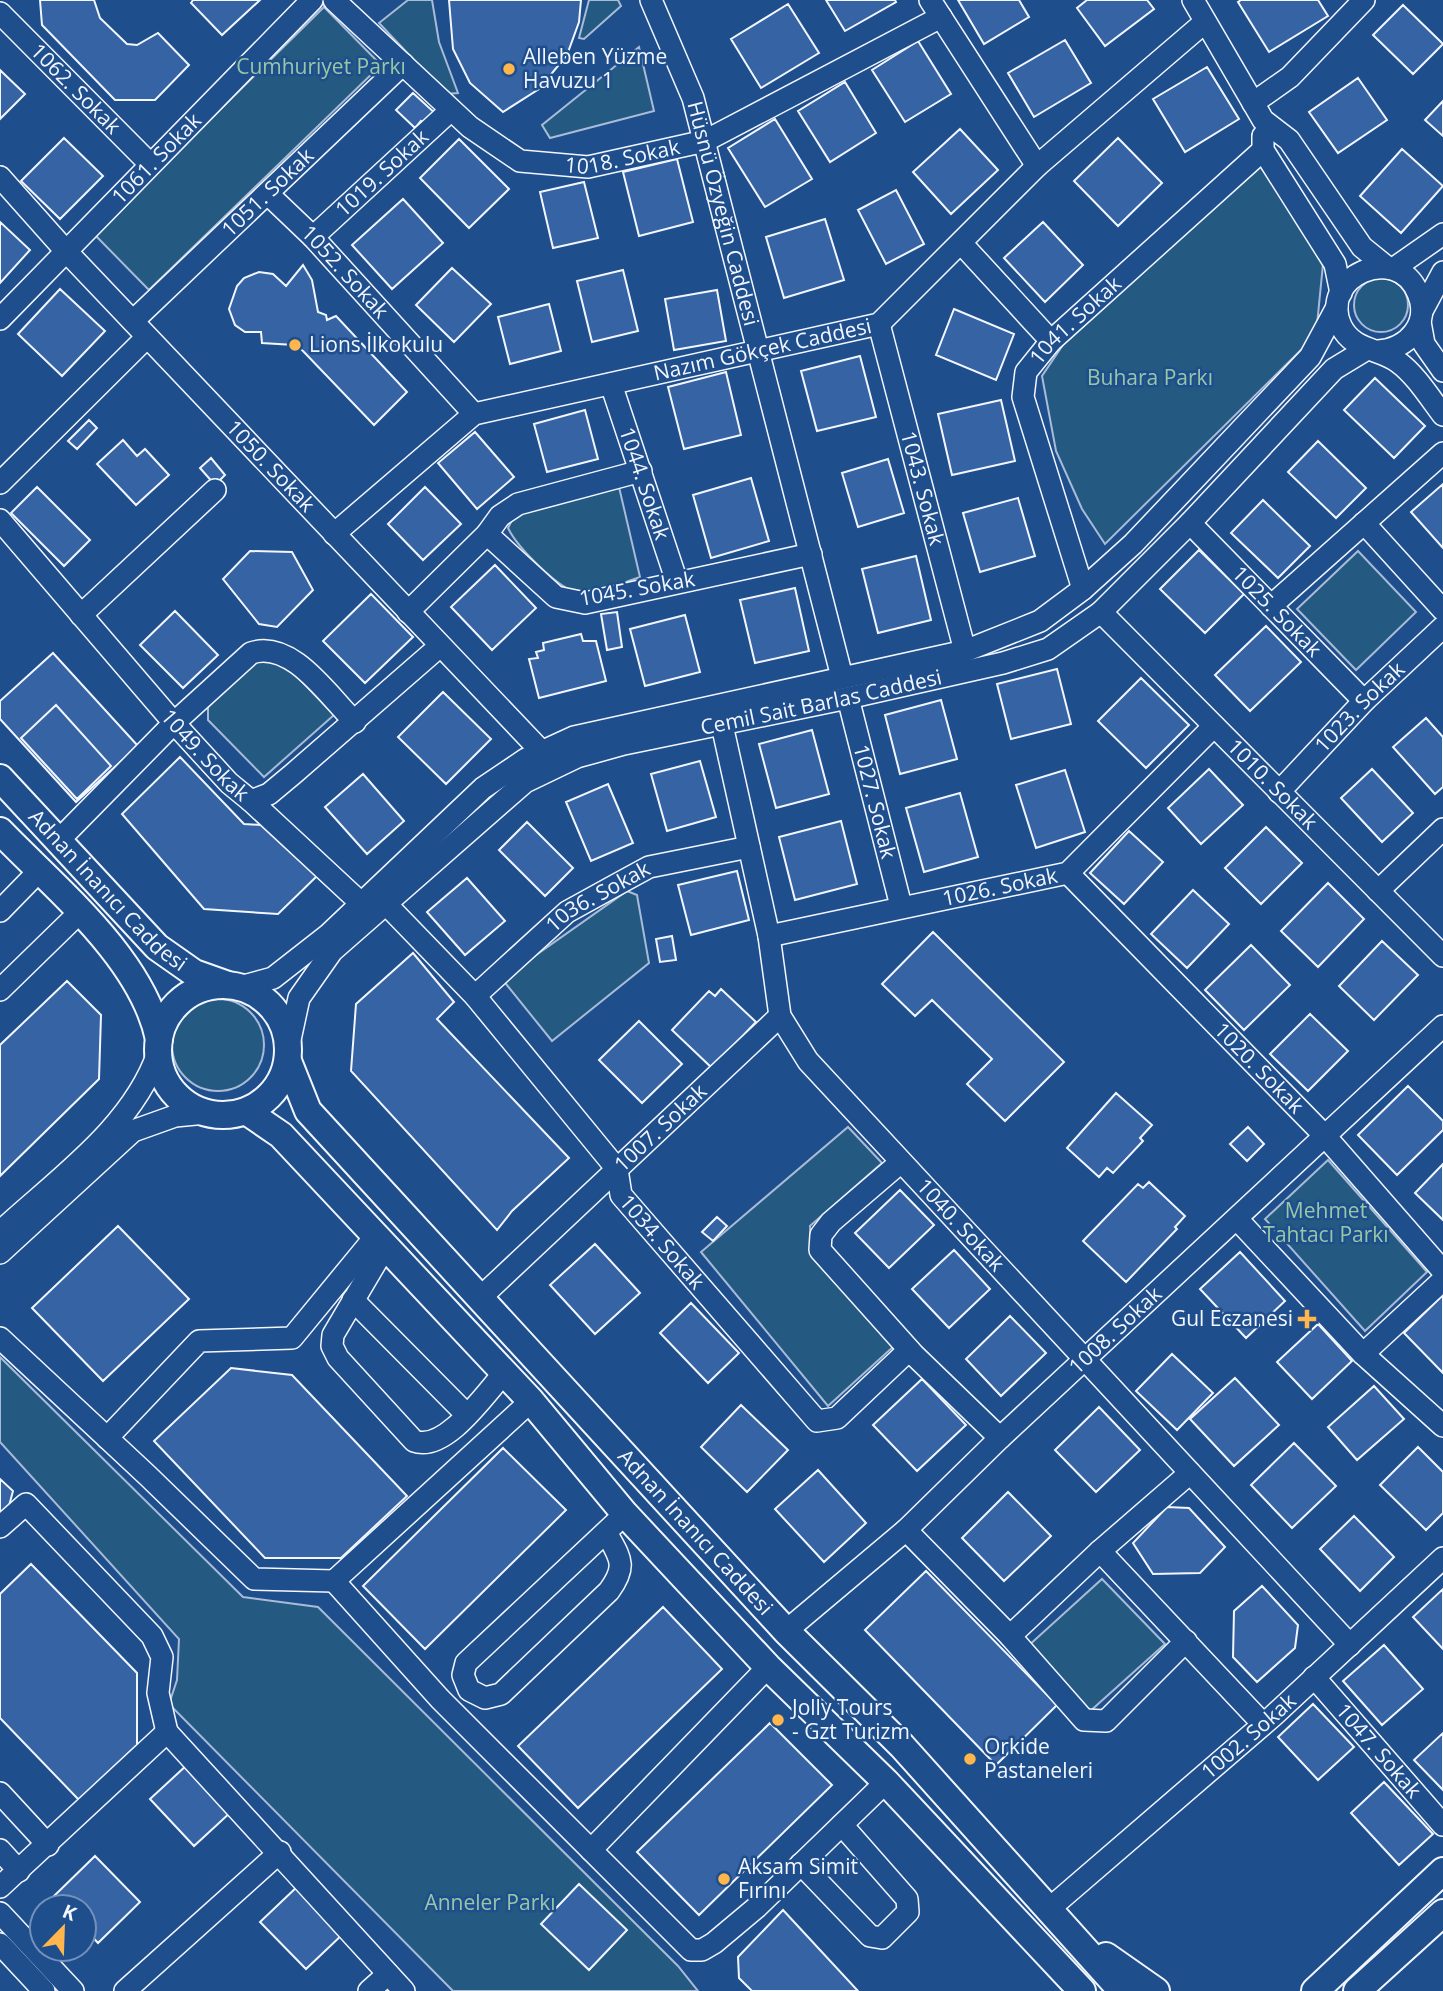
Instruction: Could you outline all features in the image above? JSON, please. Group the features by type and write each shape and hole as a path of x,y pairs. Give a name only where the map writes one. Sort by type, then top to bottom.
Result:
{"main road":[{"name":"Adnan İnanıcı Caddesi","path":"0,778 157,947 194,973 234,986"},
{"name":"Adnan İnanıcı Caddesi","path":"0,831 130,971 153,1012 158,1046"},
{"path":"213,985 234,986 253,992 274,1009 287,1033 288,1055 278,1086 258,1105 233,1114 206,1113 182,1100 172,1090 160,1066 158,1046 169,1014 188,995 213,985"},
{"name":"Adnan İnanıcı Caddesi","path":"288,1055 308,1111 786,1630 902,1746 1122,1991"},
{"name":"Adnan İnanıcı Caddesi","path":"246,1111 281,1135 531,1401 625,1514 768,1667 886,1782 1074,1985"},
{"path":"1315,1991 1443,1871"},
{"path":"1357,1991 1443,1913"},
{"path":"1056,1917 1156,1991"}],"street":[{"name":"1061. Sokak","path":"0,319 312,0"},
{"name":"1018. Sokak","path":"334,0 470,127 520,161 588,167 705,141 935,9"},
{"name":"Hüsnü Özyeğin Caddesi","path":"651,0 693,98 842,677"},
{"path":"1193,0 1258,111 1289,140 1362,247 1411,281 1418,290 1424,344 1443,371"},
{"path":"1258,111 1364,0"},
{"path":"935,9 1037,166"},
{"name":"1062. Sokak","path":"0,13 150,164"},
{"name":"Nazım Gökçek Caddesi","path":"334,534 474,414 879,324 1037,166 1205,22"},
{"name":"1051. Sokak","path":"133,321 269,195 403,64"},
{"name":"1019. Sokak","path":"313,237 452,110"},
{"path":"1258,111 1263,150 1335,264 1342,328 1357,345 1399,362 1443,415"},
{"name":"1041. Sokak","path":"1083,589 1023,397 1026,372 1051,341 1263,150"},
{"name":"1050. Sokak","path":"0,177 65,250 541,752"},
{"name":"1052. Sokak","path":"269,195 313,237 474,414"},
{"path":"1339,300 1351,277 1360,271 1390,268 1443,234"},
{"path":"961,243 1051,341"},
{"path":"1372,350 1399,347 1416,332 1443,272"},
{"name":"Cemil Sait Barlas Caddesi","path":"234,986 273,978 362,905 482,788 541,752 574,737 965,651 1040,621 1083,589 1133,544 1310,357 1339,300"},
{"name":"1043. Sokak","path":"879,324 965,651"},
{"path":"0,484 148,337"},
{"name":"Cemil Sait Barlas Caddesi","path":"288,1055 299,998 332,951 525,782 577,757 624,744 848,698 1003,663 1048,649 1101,612 1190,523 1334,369 1372,350"},
{"name":"1044. Sokak","path":"611,384 677,582"},
{"path":"1271,606 1443,453"},
{"path":"408,612 487,534 500,516 518,504 641,471"},
{"path":"81,615 215,490"},
{"name":"1049. Sokak","path":"0,520 174,723 229,783 251,801 269,794 440,646"},
{"name":"1025. Sokak","path":"1190,523 1364,701"},
{"path":"1364,523 1443,610"},
{"name":"1045. Sokak","path":"487,534 556,597 585,603 811,554"},
{"name":"1010. Sokak","path":"1101,612 1443,956"},
{"name":"1023. Sokak","path":"1279,792 1364,701 1443,627"},
{"path":"58,841 174,723 251,653 262,649 293,660 355,722"},
{"name":"1027. Sokak","path":"848,698 901,906"},
{"name":"1040. Sokak","path":"722,725 769,936 779,1016 808,1061 1350,1645"},
{"name":"1026. Sokak","path":"769,936 901,906 1068,873 1214,726"},
{"path":"251,801 362,905"},
{"path":"1378,891 1443,829"},
{"name":"1036. Sokak","path":"475,996 567,912 615,885 649,867 749,847"},
{"path":"1,907 39,871"},
{"name":"1020. Sokak","path":"1068,873 1325,1136 1443,1270"},
{"name":"1034. Sokak","path":"387,905 475,996 617,1169 621,1195 817,1421 837,1418 909,1350"},
{"path":"0,990 79,913"},
{"name":"1007. Sokak","path":"480,1298 779,1016"},
{"name":"1008. Sokak","path":"786,1630 906,1530 1000,1438 1086,1361 1443,1026"},
{"path":"0,1232 115,1126 147,1082 158,1046"},
{"path":"0,1253 133,1131 176,1116 206,1113"},
{"path":"901,1162 831,1222 821,1235 820,1250 909,1350 1000,1438"},
{"path":"1237,1219 1363,1354 1443,1426"},
{"path":"380,1242 353,1300 332,1335 332,1346 338,1358 414,1441 424,1445 439,1440 467,1415 504,1373"},
{"path":"107,1438 199,1341 292,1338 380,1242"},
{"path":"1363,1354 1443,1280"},
{"path":"353,1300 467,1415"},
{"path":"0,1338 254,1579 334,1581 531,1401"},
{"path":"1010,1636 1100,1551 1190,1473"},
{"path":"0,1527 26,1504 152,1636 162,1657 158,1693 167,1732 404,1991"},
{"path":"606,1532 621,1560 621,1574 609,1591 501,1694 485,1698 469,1690 463,1675 466,1663 625,1514"},
{"path":"906,1530 1010,1636 1084,1720 1091,1723 1106,1721 1186,1641"},
{"path":"1100,1551 1263,1724"},
{"name":"1002. Sokak","path":"1056,1917 1443,1558"},
{"path":"334,1581 440,1699 691,1950 702,1950 713,1943 801,1864 886,1782"},
{"path":"591,1850 768,1667"},
{"name":"1047. Sokak","path":"1314,1677 1443,1825"},
{"path":"0,1887 167,1732"},
{"path":"0,1793 48,1845"},
{"path":"801,1864 870,1936 882,1938 908,1912 907,1899 842,1825"},
{"path":"0,1850 19,1871"},
{"path":"125,1991 280,1853"},
{"path":"0,1913 73,1991"},
{"path":"0,1944 44,1991"},
{"path":"369,1991 388,1974"}],"green space":[{"path":"408,0 432,0 439,42 458,93 446,94 379,23"},
{"path":"589,0 618,0 621,6 584,39 579,38"},
{"name":"Cumhuriyet Parkı","path":"324,7 381,65 149,290 94,234"},
{"path":"639,47 654,111 550,138 542,125"},
{"name":"Buhara Parkı","path":"1255,151 1323,264 1316,335 1105,544 1082,509 1056,451 1042,376 1069,336"},
{"path":"1381,278 1400,286 1408,305 1400,324 1381,332 1362,324 1354,305 1362,286"},
{"path":"619,487 640,577 595,593 581,594 572,591 540,567 520,546 508,528 513,518 528,509"},
{"path":"1358,551 1416,612 1356,670 1297,609"},
{"path":"256,658 286,665 334,715 264,777 208,720 208,707"},
{"path":"627,891 637,895 649,963 552,1041 502,979"},
{"path":"218,999 236,1003 251,1012 260,1027 264,1045 260,1063 251,1078 236,1087 218,1091 200,1087 185,1078 176,1063 172,1045 176,1027 185,1012 200,1003"},
{"path":"848,1127 882,1163 810,1226 811,1256 894,1346 828,1406 701,1252"},
{"name":"Mehmet Tahtacı Parkı","path":"1328,1160 1427,1272 1365,1331 1265,1219"},
{"name":"Anneler Parkı","path":"0,1357 243,1597 318,1607 678,1966 698,1991 453,1991 169,1704 177,1680 179,1639 0,1442"},
{"path":"1102,1579 1165,1644 1088,1713 1027,1647"}],"building":[{"path":"40,0 94,0 100,18 127,44 137,45 158,33 189,65 155,100 115,100 42,25"},
{"path":"193,0 260,0 222,35 191,3"},
{"name":"Alleben Yüzme Havuzu 1","path":"449,0 581,0 579,22 567,55 539,89 503,112 470,83 453,49"},
{"path":"826,0 895,0 896,2 845,31"},
{"path":"958,0 1019,0 1029,17 984,44"},
{"path":"1087,0 1147,0 1154,9 1105,46 1077,8"},
{"path":"1318,0 1328,16 1269,52 1238,2"},
{"path":"788,4 819,53 761,88 731,39"},
{"path":"1403,5 1443,44 1413,74 1373,35"},
{"path":"1065,40 1091,83 1034,117 1008,73"},
{"path":"918,41 951,94 905,122 872,70"},
{"path":"1207,67 1239,119 1185,152 1153,99"},
{"path":"0,70 25,94 0,119"},
{"path":"1358,78 1387,120 1338,153 1309,112"},
{"path":"845,82 876,133 830,162 798,111"},
{"path":"413,93 437,115 427,126 421,121 415,128 396,110"},
{"path":"1443,101 1443,136 1425,120"},
{"path":"775,119 812,179 765,207 728,148"},
{"path":"960,129 998,170 951,214 913,172"},
{"path":"64,138 103,176 60,219 21,181"},
{"path":"1118,138 1162,183 1118,226 1074,181"},
{"path":"459,139 509,189 469,228 420,178"},
{"path":"1402,149 1443,186 1401,233 1360,196"},
{"path":"677,159 693,222 639,236 623,172"},
{"path":"584,182 598,238 553,248 540,192"},
{"path":"896,190 924,244 886,264 858,210"},
{"path":"403,199 443,243 392,289 352,245"},
{"path":"825,219 844,280 784,298 766,237"},
{"path":"0,222 30,250 0,283"},
{"path":"1043,222 1083,265 1045,302 1004,258"},
{"path":"303,265 312,280 318,312 326,315 327,320 336,316 407,392 374,425 303,351 294,345 262,343 261,332 245,332 235,325 229,309 237,286 244,278 259,272 273,274 286,286"},
{"path":"452,268 491,304 454,342 416,305"},
{"path":"623,270 638,331 592,342 577,281"},
{"path":"60,289 105,331 62,376 18,334"},
{"path":"717,290 726,341 674,350 665,299"},
{"path":"549,304 561,351 510,364 498,317"},
{"path":"954,309 1014,334 996,380 936,355"},
{"path":"860,356 876,417 817,431 801,371"},
{"path":"726,372 741,435 684,449 668,387"},
{"path":"1375,378 1425,426 1394,458 1344,410"},
{"path":"1001,400 1015,461 952,475 938,414"},
{"path":"585,410 598,459 547,472 534,424"},
{"path":"89,420 97,428 77,449 68,441"},
{"path":"475,432 514,477 477,509 438,463"},
{"path":"123,440 137,456 145,449 169,475 136,505 97,464"},
{"path":"1318,441 1366,488 1336,518 1288,472"},
{"path":"211,458 225,475 215,485 200,468"},
{"path":"888,459 904,513 858,527 842,473"},
{"path":"751,478 769,541 711,558 693,495"},
{"path":"1443,484 1443,548 1411,512"},
{"path":"37,487 90,540 64,566 11,513"},
{"path":"425,487 461,524 423,560 388,524"},
{"path":"1018,498 1035,556 980,572 963,513"},
{"path":"1263,500 1310,546 1278,578 1231,533"},
{"path":"1199,550 1244,594 1205,633 1160,589"},
{"path":"250,551 292,552 313,590 277,627 259,624 223,579"},
{"path":"916,556 931,620 878,633 862,569"},
{"path":"495,565 536,608 492,650 451,607"},
{"path":"795,588 809,651 755,663 740,600"},
{"path":"371,594 413,637 365,683 323,641"},
{"path":"175,611 218,655 183,688 140,645"},
{"path":"617,612 622,647 607,650 601,614"},
{"path":"685,615 700,672 645,686 630,629"},
{"path":"1266,626 1301,662 1250,711 1215,675"},
{"path":"581,634 583,641 596,641 606,681 539,698 529,659 538,658 536,652 544,650 543,643"},
{"path":"53,653 138,746 76,802 0,719 0,701"},
{"path":"1057,669 1071,724 1011,739 997,684"},
{"path":"1141,678 1189,725 1146,768 1098,721"},
{"path":"443,692 491,739 446,784 398,737"},
{"path":"941,700 957,759 900,774 885,715"},
{"path":"56,705 111,766 77,799 21,738"},
{"path":"1426,718 1443,737 1443,787 1435,794 1393,747"},
{"path":"812,730 829,794 776,808 759,744"},
{"path":"180,757 244,824 261,825 278,837 317,876 278,914 204,909 122,814"},
{"path":"700,761 716,817 667,831 651,774"},
{"path":"1209,769 1243,805 1201,844 1168,808"},
{"path":"1372,769 1413,813 1382,842 1341,798"},
{"path":"1065,770 1085,832 1036,848 1016,785"},
{"path":"363,774 404,821 367,854 325,807"},
{"path":"608,784 633,843 591,861 566,802"},
{"path":"960,793 978,857 924,872 906,808"},
{"path":"841,821 857,884 795,900 779,837"},
{"path":"527,822 573,868 545,896 499,850"},
{"path":"1266,827 1302,863 1261,904 1225,868"},
{"path":"1129,831 1163,862 1124,904 1090,873"},
{"path":"737,871 749,920 691,935 678,885"},
{"path":"467,878 505,921 465,955 427,912"},
{"path":"1328,883 1364,919 1318,967 1281,931"},
{"path":"1193,890 1229,924 1187,968 1151,934"},
{"path":"933,932 1064,1062 1005,1121 967,1084 992,1059 932,1000 915,1016 882,984"},
{"path":"672,936 676,960 660,962 656,939"},
{"path":"1382,941 1418,975 1374,1020 1339,986"},
{"path":"1251,945 1290,985 1244,1030 1205,990"},
{"path":"413,953 454,1002 437,1019 569,1158 512,1211 497,1230 351,1071 356,1004"},
{"path":"67,981 101,1015 99,1079 0,1176 0,1045"},
{"path":"721,989 756,1022 712,1068 672,1030 709,991 715,996"},
{"path":"1310,1014 1348,1051 1308,1091 1270,1054"},
{"path":"639,1021 682,1064 642,1103 599,1060"},
{"path":"1408,1086 1443,1121 1443,1130 1397,1175 1358,1135"},
{"path":"1116,1093 1152,1125 1140,1138 1143,1141 1113,1173 1107,1168 1099,1177 1067,1148"},
{"path":"1248,1127 1264,1144 1247,1161 1230,1144"},
{"path":"1443,1164 1443,1220 1415,1193"},
{"path":"1149,1182 1185,1216 1175,1227 1177,1229 1126,1282 1083,1241 1138,1184 1143,1188"},
{"path":"900,1190 934,1225 889,1268 855,1233"},
{"path":"717,1217 727,1226 713,1241 702,1232"},
{"path":"118,1226 189,1299 103,1381 32,1308"},
{"path":"595,1244 640,1293 595,1334 550,1285"},
{"path":"954,1250 990,1289 949,1328 912,1289"},
{"path":"1240,1252 1285,1301 1246,1338 1200,1289"},
{"path":"1443,1297 1443,1373 1404,1333"},
{"path":"691,1303 739,1353 708,1383 660,1333"},
{"path":"1010,1316 1046,1353 1001,1396 966,1359"},
{"path":"1318,1324 1352,1361 1312,1399 1277,1362"},
{"path":"1172,1354 1213,1393 1177,1430 1136,1391"},
{"path":"231,1368 292,1375 407,1496 341,1558 265,1558 154,1441"},
{"path":"1235,1378 1279,1425 1234,1466 1190,1419"},
{"path":"922,1379 966,1425 917,1471 873,1425"},
{"path":"1374,1386 1404,1419 1357,1460 1328,1427"},
{"path":"741,1405 788,1450 747,1492 701,1447"},
{"path":"1099,1407 1140,1450 1096,1492 1055,1450"},
{"path":"1294,1443 1336,1486 1292,1528 1251,1485"},
{"path":"1418,1447 1443,1472 1443,1513 1426,1530 1380,1485"},
{"path":"503,1448 566,1510 425,1649 363,1586"},
{"path":"818,1470 866,1523 824,1562 775,1509"},
{"path":"0,1479 13,1491 7,1513 0,1519"},
{"path":"1008,1492 1051,1536 1004,1581 962,1538"},
{"path":"1167,1507 1189,1508 1225,1547 1200,1573 1153,1574 1133,1543"},
{"path":"1354,1516 1394,1557 1360,1591 1320,1549"},
{"path":"31,1564 137,1673 137,1745 79,1800 0,1718 0,1594"},
{"path":"926,1571 1057,1705 996,1765 865,1630"},
{"path":"1262,1586 1298,1625 1295,1648 1257,1682 1233,1657 1234,1611"},
{"path":"1443,1589 1443,1649 1413,1617"},
{"path":"663,1607 722,1669 578,1808 518,1746"},
{"path":"1384,1645 1423,1689 1382,1725 1343,1681"},
{"path":"1313,1704 1354,1747 1318,1780 1278,1737"},
{"path":"770,1723 832,1785 699,1915 637,1852"},
{"path":"1443,1733 1443,1790 1414,1760"},
{"path":"188,1764 232,1811 194,1846 150,1799"},
{"path":"1384,1782 1433,1834 1399,1865 1351,1813"},
{"path":"95,1856 140,1902 98,1943 98,1893 57,1893"},
{"path":"579,1884 627,1930 589,1970 541,1924"},
{"path":"299,1885 344,1933 306,1969 260,1922"},
{"path":"783,1910 858,1991 752,1991 739,1978 738,1957"}],"place":[{"name":"Alleben Yüzme Havuzu 1","path":"509,69"},
{"name":"Lions İlkokulu","path":"295,345"},
{"name":"Gul Eczanesi","path":"1307,1319"},
{"name":"Jolly Tours - Gzt Turizm","path":"778,1720"},
{"name":"Orkide Pastaneleri","path":"970,1759"},
{"name":"Aksam Simit Fırını","path":"724,1879"}]}
